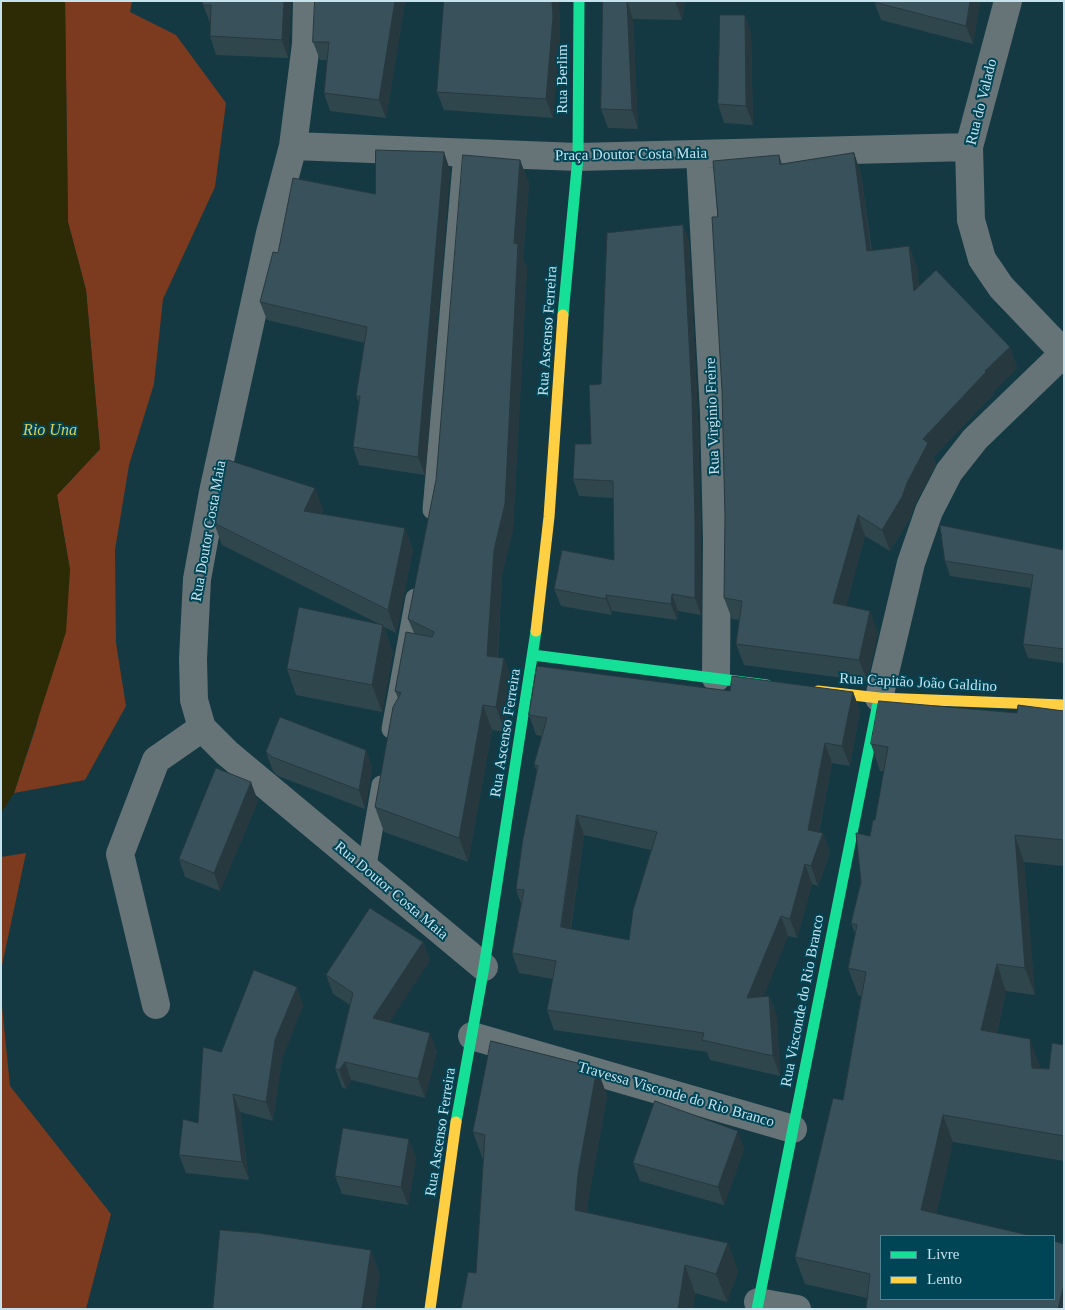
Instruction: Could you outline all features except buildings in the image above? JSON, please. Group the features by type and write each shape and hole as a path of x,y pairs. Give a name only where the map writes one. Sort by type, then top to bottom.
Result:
{"street":[{"name":"Rua Doutor Costa Maia","path":"307,1 306,44 294,146 267,242 213,492 198,579 192,659 194,700 202,728 227,753 366,871 484,967"},
{"name":"Rua Berlim","path":"578,157 579,1"},
{"name":"Rua do Valado","path":"1008,1 969,147 971,220 982,259 1001,287 1064,353"},
{"name":"Praça Doutor Costa Maia","path":"294,146 578,157 969,147"},
{"name":"Rua Virginio Freire","path":"700,154 714,413 717,540 716,678"},
{"name":"Rua Ascenso Ferreira","path":"430,1309 456,1122 484,967 533,655 550,507 558,411 563,307 578,157"},
{"path":"878,698 911,563 929,511 948,472 974,439 1064,353"},
{"path":"533,655 783,686"},
{"name":"Rua Capitão João Galdino","path":"802,689 878,698 1064,705"},
{"name":"Rua Visconde do Rio Branco","path":"758,1305 878,698"},
{"path":"156,1005 120,854 156,760 202,728"},
{"name":"Travessa Visconde do Rio Branco","path":"472,1036 793,1129"},
{"path":"758,1305 797,1309"}],"lane":[{"path":"430,522 434,503 463,153"},
{"path":"388,745 418,581"},
{"path":"366,871 384,764"}],"shaded area":[{"path":"65,1 132,1 130,12 176,35 226,103 215,187 163,299 154,384 129,465 115,550 116,643 126,706 85,780 14,793 36,727 70,570 57,495 100,449 86,290 68,222"},
{"path":"26,853 1,970 1,857"},
{"path":"1,996 10,1086 111,1214 86,1309 1,1309"}],"water":[{"name":"Rio Una","path":"1,1 65,1 68,222 86,290 100,449 57,495 70,570 66,632 14,793 1,813"}],"traffic: fast":[{"path":"563,315 578,157 579,1"},
{"path":"456,1122 484,967 536,631"},
{"path":"533,655 767,685"},
{"path":"757,1309 879,698"}],"traffic: slow":[{"path":"536,631 549,517 563,315"},
{"path":"818,691 879,698 1064,705"},
{"path":"430,1309 456,1122"}]}
